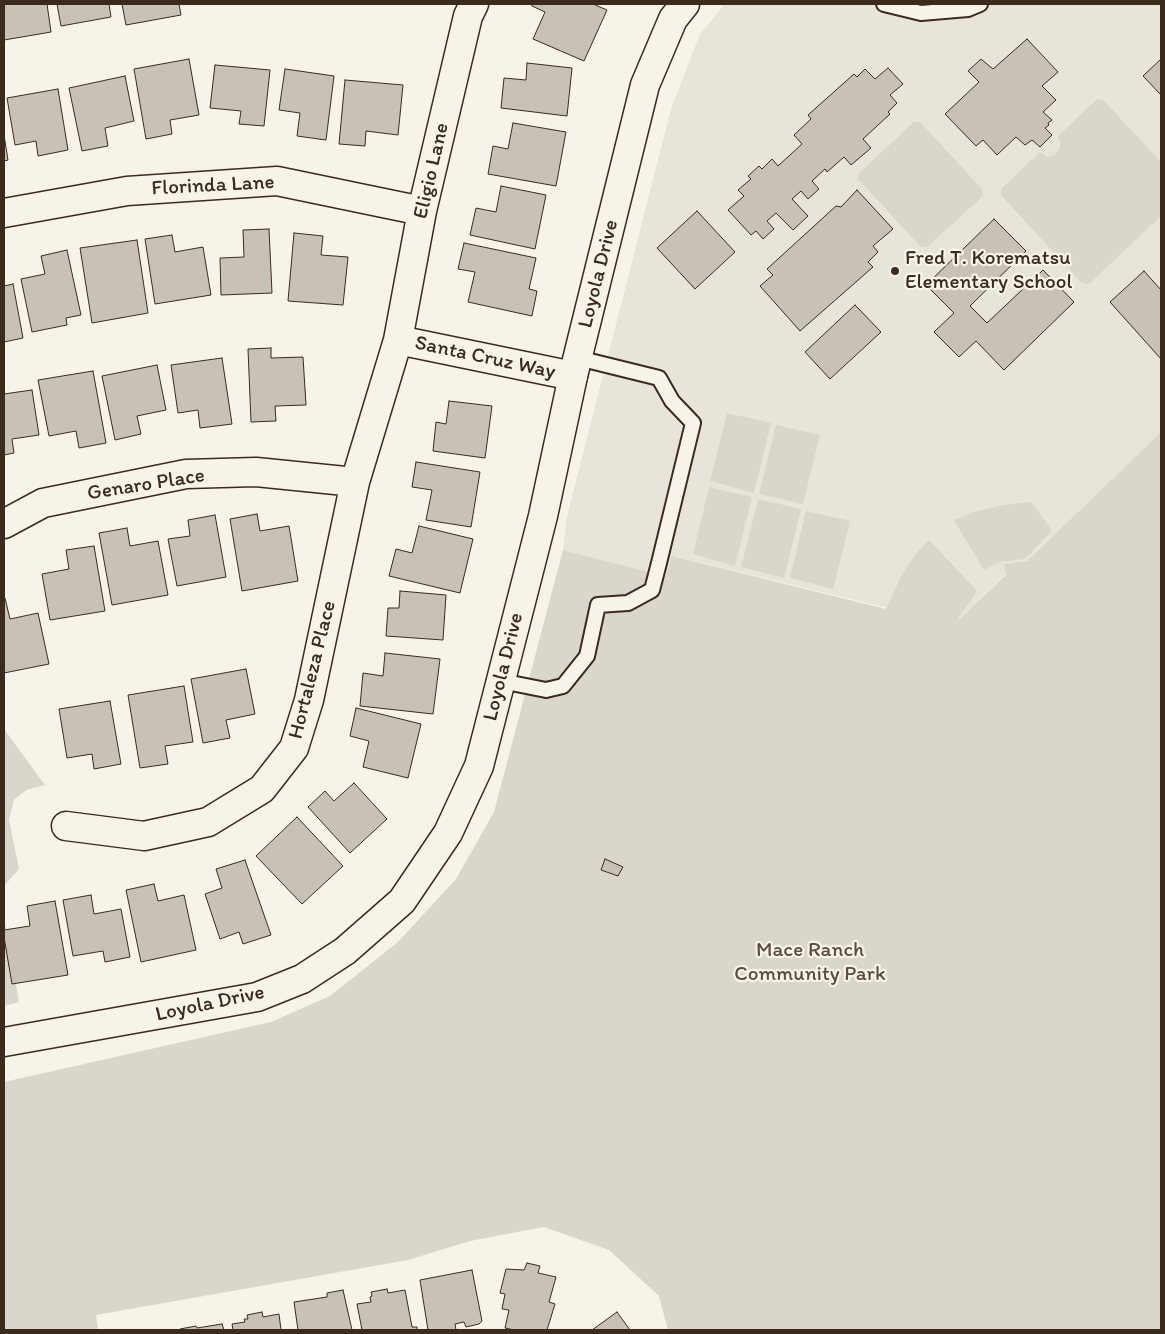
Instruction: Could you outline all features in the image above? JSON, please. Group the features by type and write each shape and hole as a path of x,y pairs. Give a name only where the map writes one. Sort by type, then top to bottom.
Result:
{"street":[{"name":"Eligio Lane","path":"398,340 422,211 468,16 474,4"},
{"name":"Loyola Drive","path":"4,1042 257,997 302,979 345,950 402,900 448,833 480,766 543,516 576,367 645,85 673,19 685,4"},
{"name":"Florinda Lane","path":"4,213 127,191 277,181 422,211"},
{"name":"Santa Cruz Way","path":"398,340 576,367"},
{"name":"Hortaleza Place","path":"66,826 144,836 208,822 262,789 294,748 309,700 355,482 398,340"},
{"name":"Genaro Place","path":"4,524 43,503 186,474 256,472 355,482"}],"lane":[{"path":"884,4 921,14 968,10 980,4"},
{"path":"501,681 546,690 562,686 587,656 598,605 628,602 652,590 693,423 672,400 659,378 576,367"}],"shaded area":[{"name":"Fred T. Korematsu Elementary School","path":"725,4 1161,4 1161,432 1027,561 1004,564 1006,574 954,624 673,556 667,576 563,550 567,516 671,109 700,34"}],"green space":[{"path":"1097,99 1103,100 1161,162 1161,216 1089,284 1082,283 1001,195 1001,189 1040,152 1048,157 1054,155 1060,147 1058,136"},
{"path":"914,122 920,122 982,189 983,196 927,247 921,247 858,179 858,174"},
{"path":"727,413 771,423 754,493 710,481"},
{"path":"776,425 820,435 803,504 759,494"},
{"name":"Mace Ranch Community Park","path":"1161,432 1161,1330 668,1330 659,1296 609,1250 544,1227 470,1241 408,1260 96,1315 98,1330 4,1330 4,1082 271,1022 330,996 398,942 456,879 494,812 563,550 666,576 672,556 886,609 902,574 915,555 929,540 977,591 956,622 1006,575 1004,564 1027,561"},
{"path":"709,487 752,497 735,566 693,554"},
{"path":"758,499 801,509 784,578 741,567"},
{"path":"1032,502 1052,531 1025,559 999,562 984,570 954,520 972,512 1004,505"},
{"path":"806,511 850,521 833,589 790,578"},
{"path":"4,729 45,785 26,790 14,800 9,819 19,869 4,886"},
{"path":"4,918 19,1002 4,1006"}],"building":[{"path":"4,4 47,4 51,32 4,40"},
{"path":"57,4 109,4 111,17 61,26"},
{"path":"122,4 179,4 181,15 126,25"},
{"path":"532,4 593,4 607,10 584,61 533,39 545,12 532,6"},
{"path":"1027,39 1058,72 1042,86 1056,100 1043,112 1052,120 1045,128 1052,135 1040,147 1032,140 1025,145 1016,137 997,155 983,140 976,146 945,114 979,82 968,71 981,59 993,69"},
{"path":"189,59 199,115 170,120 172,134 146,139 134,69"},
{"path":"1161,59 1161,95 1143,76"},
{"path":"527,63 572,68 567,116 501,108 504,78 526,80"},
{"path":"215,65 270,70 264,126 239,124 241,111 210,108"},
{"path":"888,68 903,84 890,95 897,103 888,112 890,114 863,139 871,148 851,165 844,157 827,172 825,169 812,181 819,189 808,199 801,191 792,199 808,216 793,230 776,213 767,221 774,229 763,239 756,231 751,235 728,210 744,196 738,190 751,179 748,176 759,166 762,169 772,159 778,166 802,144 794,135 811,119 808,115 854,74 857,77 865,69 875,79"},
{"path":"285,69 334,76 326,140 297,136 300,113 279,110"},
{"path":"125,76 134,121 105,128 108,146 82,151 69,88"},
{"path":"345,80 403,85 398,135 366,131 365,146 339,144"},
{"path":"58,89 68,150 38,156 36,141 15,145 7,98"},
{"path":"513,123 566,132 556,186 488,174 493,146 508,149"},
{"path":"4,135 8,160 4,161"},
{"path":"501,186 546,195 535,249 470,235 476,208 496,212"},
{"path":"857,190 893,229 873,246 878,252 868,262 873,267 800,331 760,286 773,275 767,269 836,206 841,207"},
{"path":"697,211 735,252 695,289 657,248"},
{"path":"994,219 1026,251 970,306 987,323 1043,270 1074,302 1004,370 976,341 959,357 934,332 954,313 926,285"},
{"path":"269,229 272,293 221,295 220,258 244,257 243,230"},
{"path":"294,233 323,236 321,255 348,257 343,305 288,301"},
{"path":"172,235 175,252 203,247 211,295 155,304 145,239"},
{"path":"137,240 148,313 92,323 80,248"},
{"path":"464,243 536,258 529,289 537,291 532,316 468,302 475,272 458,269"},
{"path":"67,250 81,315 66,318 67,325 32,332 21,279 45,274 41,256"},
{"path":"1144,271 1161,290 1161,359 1110,302"},
{"path":"13,284 23,338 4,342 4,286"},
{"path":"855,305 881,332 830,379 805,352"},
{"path":"271,348 271,358 303,357 306,405 275,406 276,421 251,422 248,349"},
{"path":"222,358 232,424 200,428 198,410 178,413 171,365"},
{"path":"157,365 166,410 137,416 141,434 115,440 102,376"},
{"path":"93,371 106,443 79,448 76,431 49,436 38,380"},
{"path":"32,390 39,435 12,439 14,453 4,455 4,394"},
{"path":"449,401 492,406 485,458 433,451 436,422 446,424"},
{"path":"416,462 480,472 471,527 426,520 432,490 412,487"},
{"path":"257,514 260,531 289,526 298,581 242,591 230,519"},
{"path":"215,515 226,577 177,586 168,539 190,536 188,520"},
{"path":"419,526 473,539 460,593 389,576 396,549 412,553"},
{"path":"127,528 130,546 158,541 168,595 112,605 99,533"},
{"path":"94,546 105,611 50,620 42,574 69,569 66,550"},
{"path":"400,591 446,595 443,640 386,636 388,608 399,608"},
{"path":"4,598 10,619 38,613 49,664 4,673"},
{"path":"385,653 440,659 433,714 360,706 363,673 383,676"},
{"path":"246,669 255,714 226,720 230,738 203,743 191,679"},
{"path":"184,686 193,742 165,746 168,764 140,768 128,695"},
{"path":"110,701 121,764 94,769 92,754 67,758 59,709"},
{"path":"356,708 421,724 408,778 363,767 369,741 350,736"},
{"path":"354,783 387,819 350,853 308,807 325,791 334,801"},
{"path":"297,817 343,866 302,904 256,856"},
{"path":"605,859 623,867 618,876 601,870"},
{"path":"245,860 271,935 243,944 239,932 220,939 205,894 222,888 216,869"},
{"path":"154,884 158,901 184,895 196,950 141,962 126,890"},
{"path":"91,895 94,914 121,909 130,957 105,962 103,951 73,956 63,900"},
{"path":"55,901 68,975 12,984 4,930 30,926 27,906"},
{"path":"527,1263 540,1266 538,1273 556,1277 549,1302 555,1304 547,1330 514,1330 505,1328 509,1310 502,1309 505,1294 500,1293 506,1269 524,1270"},
{"path":"472,1270 482,1321 479,1324 466,1327 464,1322 455,1324 456,1330 428,1330 420,1280"},
{"path":"387,1289 388,1293 405,1290 412,1327 417,1327 417,1330 362,1330 357,1304 371,1302 371,1292"},
{"path":"343,1290 352,1330 298,1330 294,1302 327,1297 327,1293"},
{"path":"262,1312 263,1317 279,1314 281,1330 233,1330 232,1324 245,1322 244,1319 248,1319 247,1315"},
{"path":"617,1312 630,1330 592,1330"},
{"path":"222,1324 224,1330 180,1330 196,1326 197,1328"}],"place":[{"name":"Fred T. Korematsu Elementary School","path":"895,271"}]}
